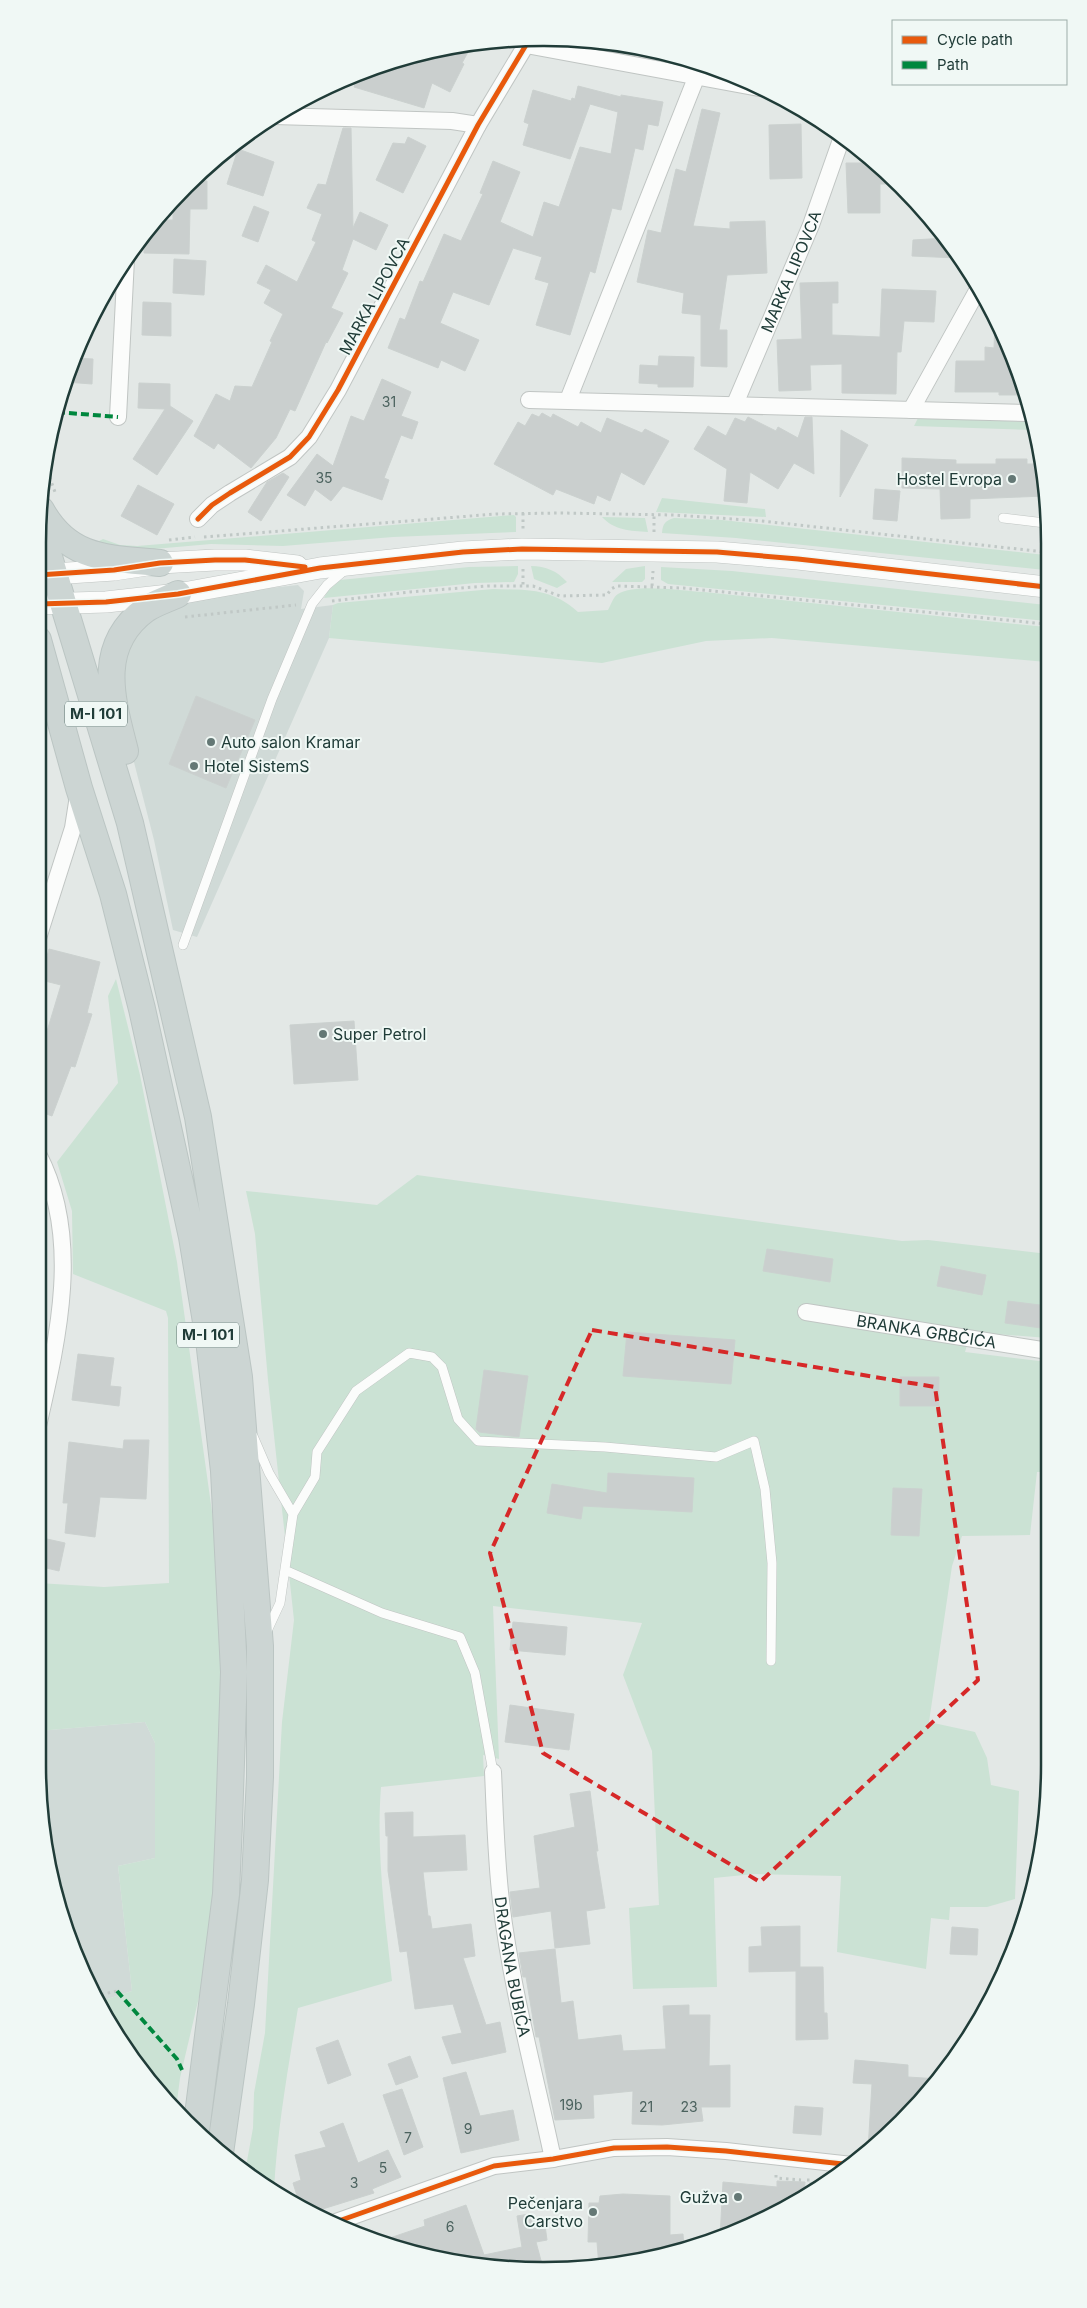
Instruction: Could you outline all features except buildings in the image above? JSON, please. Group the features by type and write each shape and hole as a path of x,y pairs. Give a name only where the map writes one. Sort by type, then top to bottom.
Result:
{"main road":[{"path":"48,502 62,536 79,550 96,556 161,552"},
{"name":"M-I 101","path":"46,575 50,604 72,628 130,824 198,1117 239,1377 260,1646 260,1759 255,1880 241,2004 221,2143"},
{"path":"130,824 130,767 111,694 112,666 120,639 132,622 147,608 178,607"},
{"name":"M-I 101","path":"46,669 79,788 113,894 142,1009 192,1237 209,1340 224,1471 234,1672 229,1823 226,1894 197,2121"}],"street":[{"name":"MARKA LIPOVCA","path":"546,46 696,78 734,84"},
{"name":"MARKA LIPOVCA","path":"198,519 212,505 290,457 309,437 338,390 478,125 524,47"},
{"path":"568,400 696,78"},
{"path":"289,117 452,122 478,125"},
{"name":"MARKA LIPOVCA","path":"735,404 811,225 839,144"},
{"path":"118,417 125,275"},
{"path":"911,410 974,296"},
{"path":"529,400 1023,413"},
{"path":"46,575 114,570 161,552 320,568 463,552 522,549 708,552 798,559 1041,586"},
{"path":"50,604 106,602 178,607 320,568"},
{"path":"46,912 72,828 79,788"},
{"path":"46,1174 56,1205 62,1256 58,1324 46,1361"},
{"name":"BRANKA GRBČIĆA","path":"806,1312 1041,1349"},
{"name":"DRAGANA BUBIĆA","path":"493,1772 497,1859 504,1920 518,2002 553,2159"},
{"path":"343,2219 458,2177 494,2166 553,2159 614,2148 667,2147 756,2154 840,2164"}],"lane":[{"path":"1003,518 1040,522"},
{"path":"183,945 272,699 312,604 326,585 351,566"},
{"path":"260,1646 280,1603 293,1514 315,1477 317,1452 356,1392 409,1354 432,1358 442,1367 458,1419 478,1441 605,1447 716,1457 754,1441 765,1488 772,1563 771,1661"},
{"path":"241,1407 269,1473 293,1514"},
{"path":"285,1570 382,1613 460,1637 475,1673 493,1772"}],"path":[{"path":"523,513 523,530"},
{"path":"161,552 523,513 654,515 762,521 1041,552"},
{"path":"654,515 654,532"},
{"path":"652,586 653,567"},
{"path":"523,568 523,585"},
{"path":"178,607 206,614 410,592 523,585 540,587 560,596 607,595 617,586 652,586 734,592 1041,623"},
{"path":"103,1994 117,1991"},
{"path":"776,2172 776,2178 811,2180 811,2184"}],"highlighted area":[{"path":"592,1330 935,1387 978,1680 760,1882 543,1753 490,1553"}],"shaded area":[{"path":"298,585 304,591 301,609 333,605 329,638 197,937 173,930 154,840 118,700 126,652 134,636 162,610 224,593"},
{"path":"145,1722 155,1743 155,1858 118,1866 132,1991 106,1999 84,1955 63,1893 56,1862 47,1797 46,1730"}],"green space":[{"path":"918,418 1026,422 1027,430 914,426"},
{"path":"662,498 765,509 766,517 656,512"},
{"path":"514,515 516,517 516,532 393,537 283,546 211,544 131,551 97,542 103,539 120,545 137,546"},
{"path":"602,517 645,518 648,532 617,527"},
{"path":"674,518 722,520 1041,555 1041,570 736,538 662,533 663,527 668,520"},
{"path":"518,566 518,574 514,582 475,583 324,598 327,592 340,580 469,567"},
{"path":"531,566 551,570 567,582 557,588 534,579"},
{"path":"645,566 645,579 642,582 612,582 626,569"},
{"path":"661,567 732,571 1041,604 1041,621 668,584 661,580"},
{"path":"660,588 1041,626 1041,662 772,638 706,641 602,663 329,638 333,605 493,589 528,590 558,598 578,612 608,610 616,595 626,591"},
{"path":"116,979 140,1075 177,1262 222,1583 221,1737 215,1872 207,1963 180,2078 177,2100 130,2041 106,1999 132,1991 118,1866 155,1858 155,1743 145,1722 46,1730 46,1583 104,1587 169,1583 168,1318 166,1311 73,1274 72,1211 57,1162 118,1083 108,996"},
{"path":"417,1175 902,1241 928,1240 1041,1253 1041,1337 971,1332 965,1352 1041,1361 1041,1472 1037,1472 1030,1535 962,1536 952,1566 929,1722 975,1732 987,1758 991,1785 1019,1791 1015,1899 987,1907 950,1907 949,1920 931,1918 926,1969 837,1952 841,1876 754,1874 714,1878 717,1987 633,1989 629,1908 659,1905 652,1751 623,1675 642,1623 493,1606 499,1759 483,1755 484,1776 381,1787 380,1860 392,1981 298,2008 280,2122 274,2182 247,2163 253,2128 254,2093 265,2033 282,1722 294,1620 268,1380 255,1234 246,1191 377,1205"}],"marked path":[{"path":"64,413 118,417"},
{"path":"117,1991 177,2059 182,2070"}],"cycle path":[{"path":"198,519 212,505 290,457 309,437 338,390 478,125 525,47"},
{"path":"46,604 106,602 178,594 320,568 463,552 522,549 717,552 798,559 1041,586"},
{"path":"46,574 114,570 160,563 215,560 245,560 305,567"},
{"path":"343,2219 494,2166 553,2159 614,2148 667,2147 726,2151 840,2164"}],"place":[{"name":"Hostel Evropa","path":"1012,479"},
{"name":"Auto salon Kramar","path":"211,742"},
{"name":"Hotel SistemS","path":"194,766"},
{"name":"Super Petrol","path":"323,1034"},
{"name":"Gužva","path":"738,2197"},
{"name":"Pečenjara Carstvo","path":"593,2212"}]}
